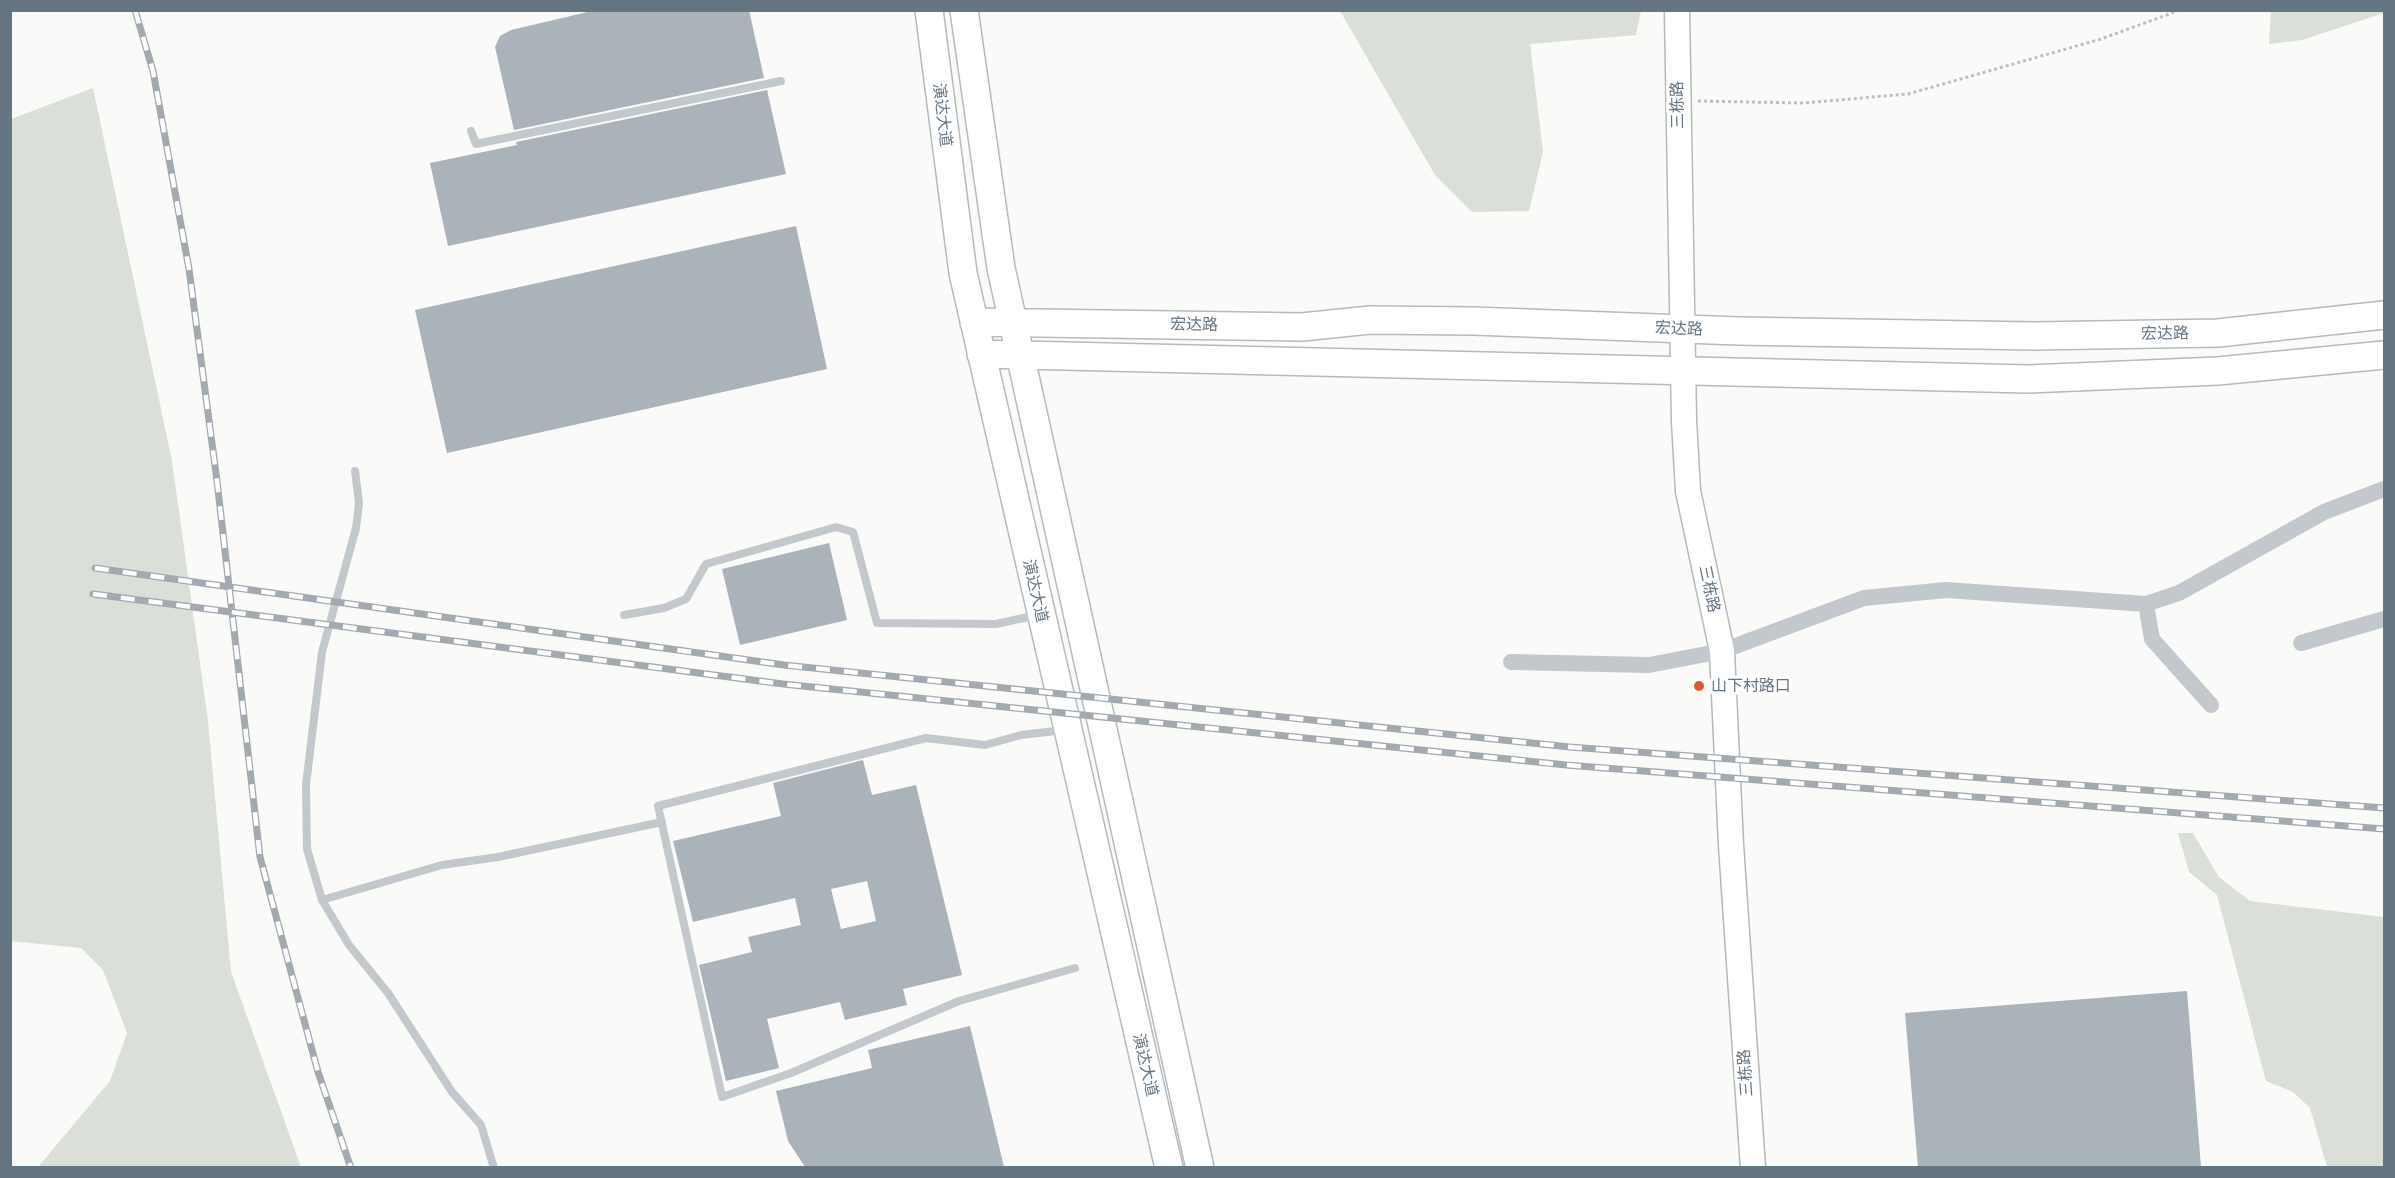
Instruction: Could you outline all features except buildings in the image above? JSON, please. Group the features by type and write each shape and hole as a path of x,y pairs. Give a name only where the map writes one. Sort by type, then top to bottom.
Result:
{"main road":[{"name":"演达大道","path":"928,10 963,273 1169,1167"},
{"name":"演达大道","path":"964,10 1001,268 1012,322 1200,1167"},
{"name":"三栋路","path":"1677,10 1682,371 1689,491 1722,651 1731,845 1753,1167"},
{"name":"宏达路","path":"974,322 1302,327 1370,320 2034,336 2218,333 2385,315"},
{"name":"宏达路","path":"981,354 2028,379 2218,371 2385,355"}],"street":[{"path":"1511,662 1649,666 1722,651 1864,598 1946,590 2146,604 2179,592 2324,512 2385,489"},
{"path":"2146,604 2152,639 2211,705"},
{"path":"2301,643 2385,619"}],"lane":[{"path":"471,131 476,144 781,81"},
{"path":"355,471 359,503 356,528 322,652 306,785 308,849 322,900 349,945 388,993 452,1092 481,1125 494,1167"},
{"path":"624,615 664,609 686,599 706,564 836,527 853,532 877,623 996,624 1040,614"},
{"path":"1067,729 1021,735 985,744 926,738 658,806 722,1097 791,1073 959,1002 1075,968"},
{"path":"322,900 441,866 498,857 662,822"}],"path":[{"path":"1678,101 1803,103 1908,94 2101,39 2180,10"}],"shaded area":[{"path":"2384,10 2384,13 2302,40 2269,44 2271,11"},
{"path":"1340,11 1641,11 1636,35 1530,44 1543,152 1529,211 1472,212 1435,175"},
{"path":"93,88 172,461 208,721 231,972 301,1167 38,1167 110,1081 127,1033 103,970 81,948 10,941 11,119"},
{"path":"2178,833 2193,833 2219,877 2250,901 2384,917 2384,1167 2327,1167 2310,1108 2293,1092 2266,1081 2217,895 2189,872"}],"railway":[{"path":"135,10 153,71 189,269 217,481 260,857 318,1072 351,1168"},
{"path":"95,568 784,665 1570,747 2384,808"},
{"path":"93,594 783,684 1566,765 2384,829"}],"place":[{"name":"山下村路口","path":"1699,686"}]}
